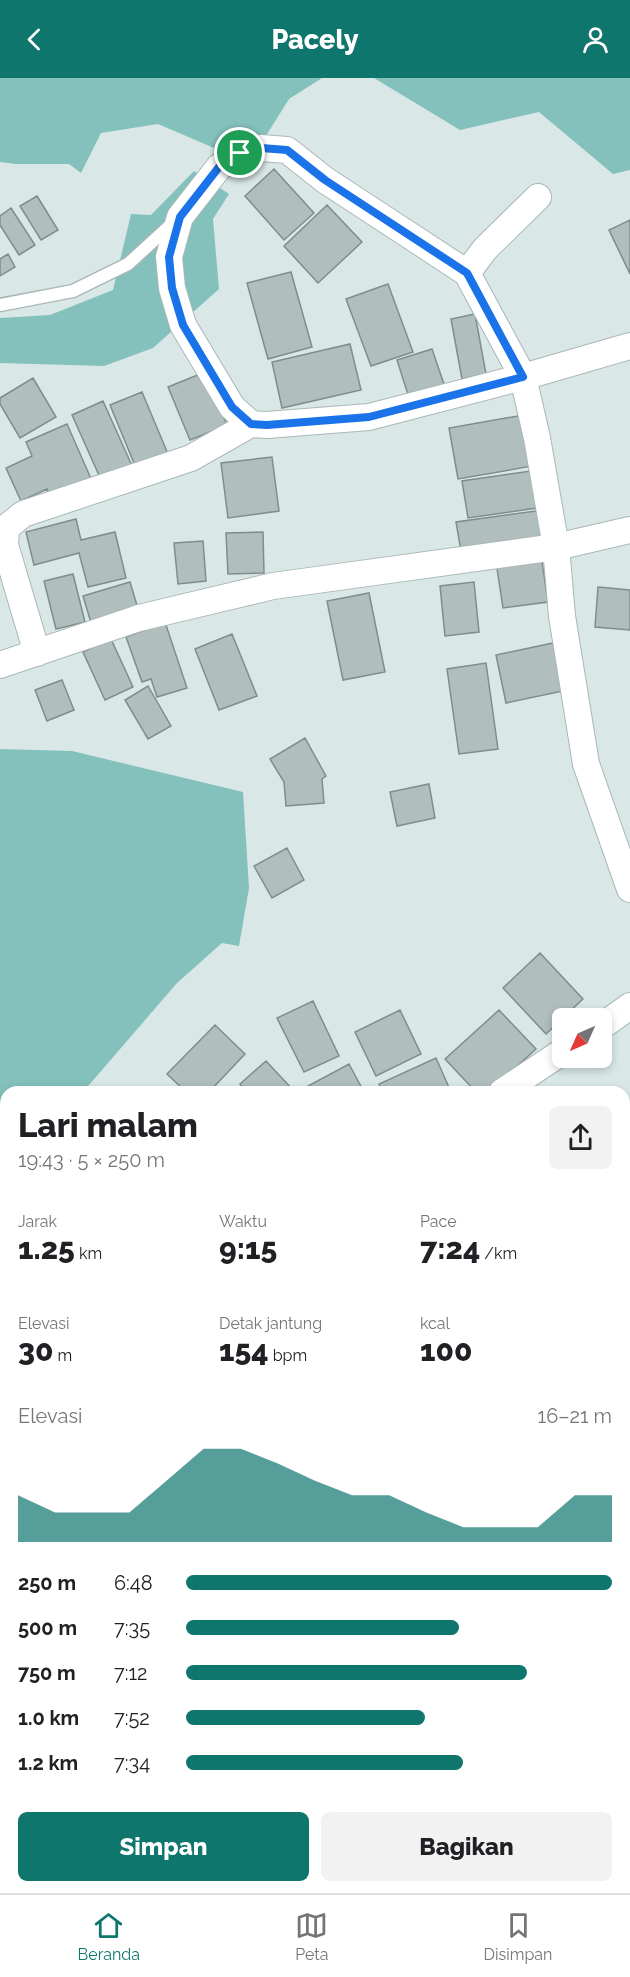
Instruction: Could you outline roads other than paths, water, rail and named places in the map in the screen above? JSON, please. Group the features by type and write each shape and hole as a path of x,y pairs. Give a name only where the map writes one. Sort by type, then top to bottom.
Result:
{"street":[{"path":"251,424 232,407 183,325 172,288 169,257 180,217 219,167 240,153 261,148 287,150 325,180 467,273 523,377 555,547 562,616 586,764 630,889"},
{"path":"467,273 485,249 538,197"},
{"path":"37,653 4,545 6,528 23,514 191,458 251,424 267,425 369,417 523,377 630,346"},
{"path":"0,665 139,618 273,586 555,547 630,530"},
{"path":"612,1019 630,1006"},
{"path":"511,1086 552,1059"}],"lane":[{"path":"0,305 73,291 128,264 180,217"}]}
